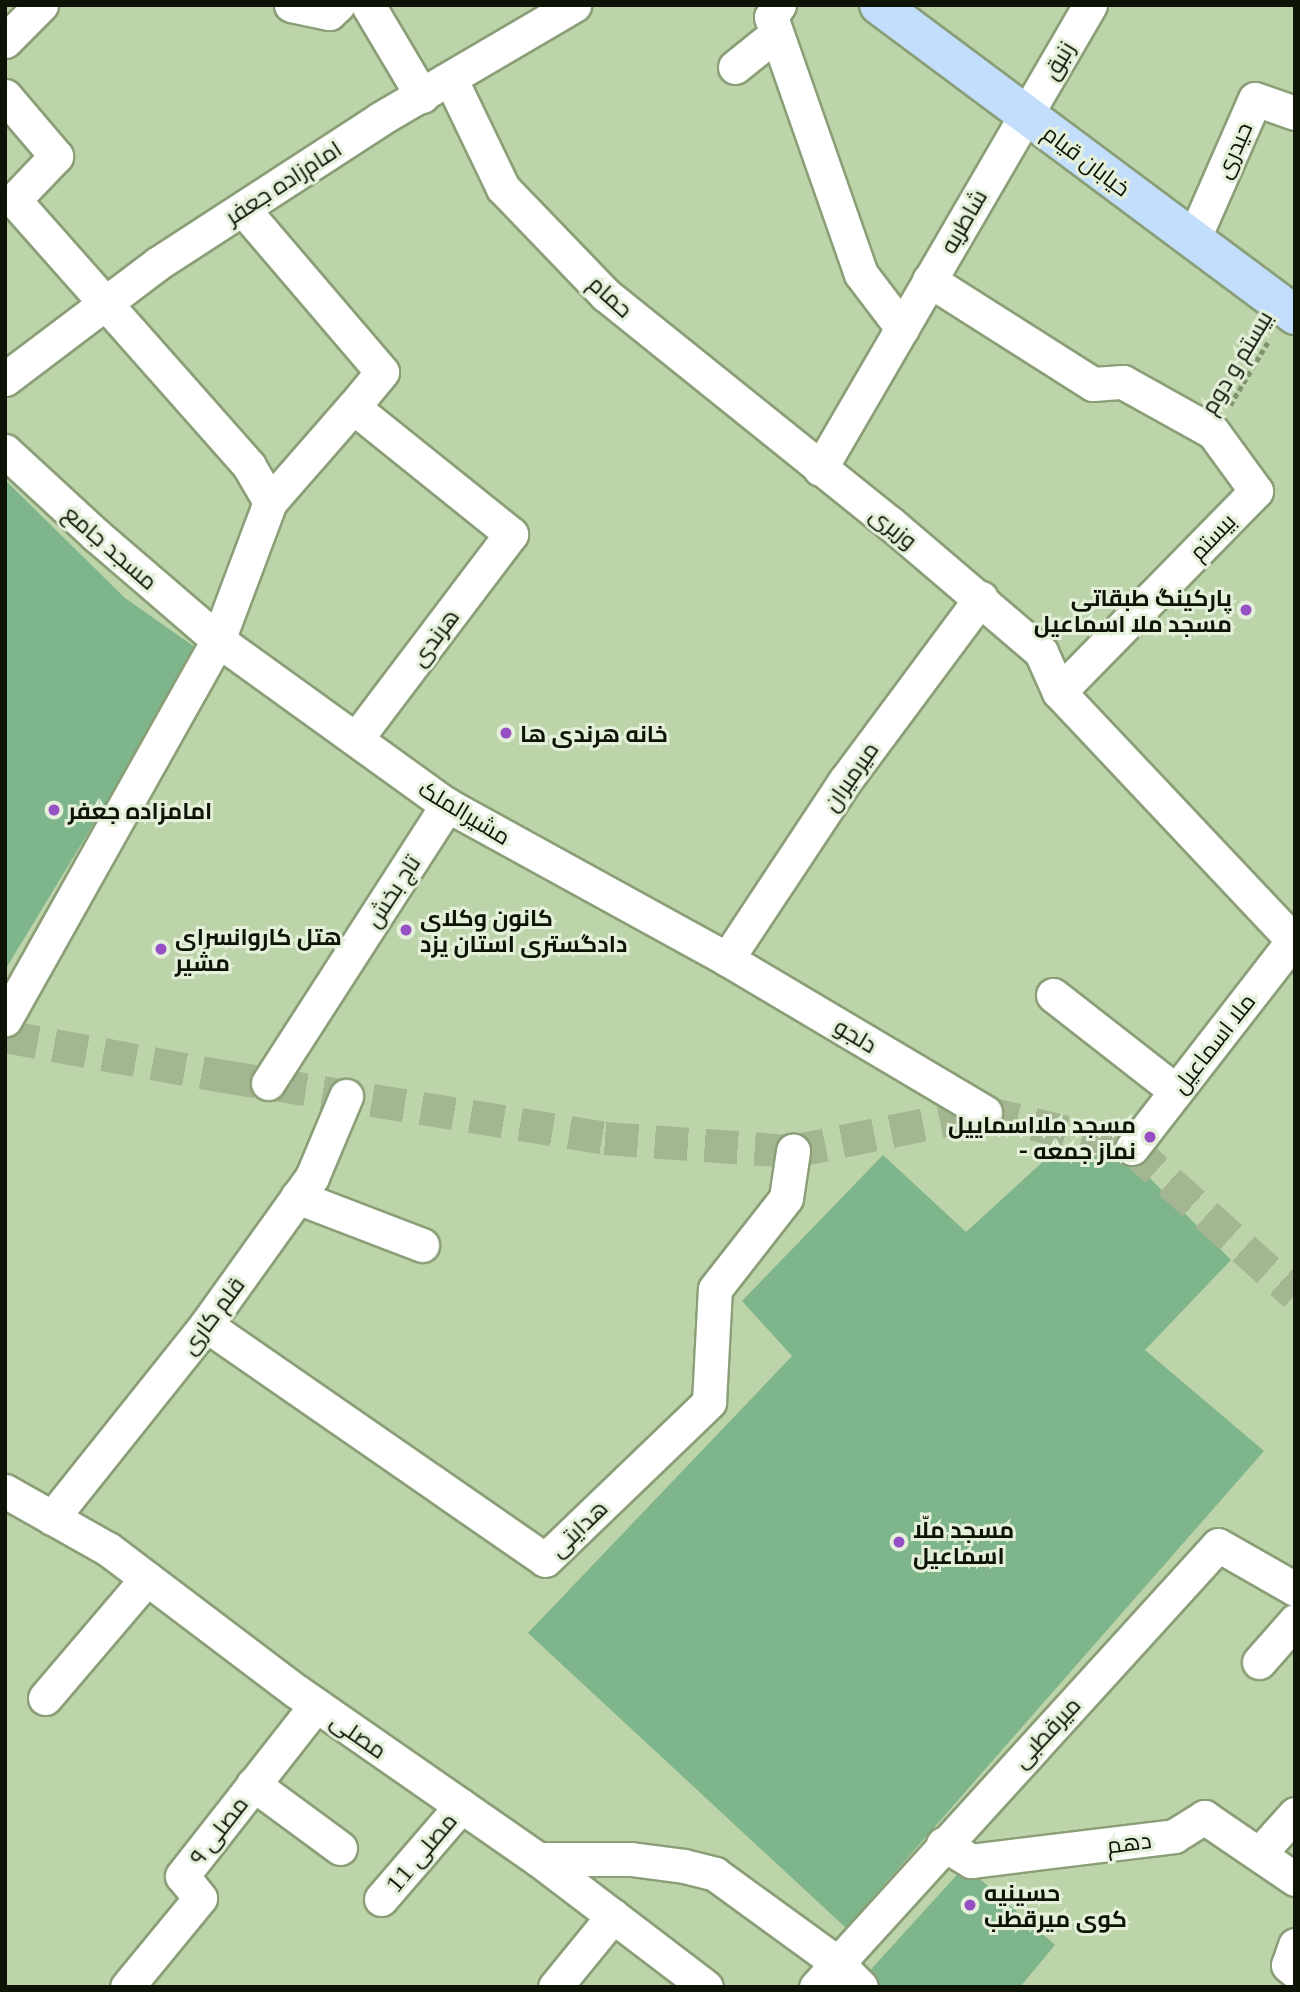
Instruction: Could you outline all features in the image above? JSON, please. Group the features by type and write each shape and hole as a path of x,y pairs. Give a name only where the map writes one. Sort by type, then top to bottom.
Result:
{"main road":[{"name":"خیابان قیام","path":"879,5 1291,312"}],"street":[{"path":"5,41 41,5"},
{"path":"290,5 329,13 338,5"},
{"path":"368,5 422,96"},
{"name":"امام‌زاده جعفر","path":"5,379 157,264 380,119 451,80 574,5"},
{"name":"زنبق","path":"1026,114 1090,5"},
{"path":"736,67 778,20"},
{"path":"778,20 861,274 902,328 820,469"},
{"name":"حمام","path":"451,80 503,188 606,295 820,469"},
{"path":"5,96 56,156 14,200 249,466 270,502"},
{"name":"حیدری","path":"1194,240 1255,99 1295,113"},
{"name":"شاطریه","path":"902,328 1026,114"},
{"path":"5,1019 218,640 270,502 382,372 243,208"},
{"path":"929,281 1093,384 1123,382 1213,432"},
{"name":"هرندی","path":"353,407 511,534 356,739"},
{"name":"بیستم","path":"1059,692 1256,491 1213,432"},
{"name":"مسجد جامع","path":"5,451 96,535 218,640"},
{"name":"وزیری","path":"820,469 981,598 1041,652 1059,692 1294,939"},
{"name":"میرمیران","path":"727,958 845,781 981,598"},
{"name":"مشیرالملک","path":"218,640 447,805 727,958"},
{"name":"تاج بخش","path":"268,1083 447,805"},
{"name":"ملا اسماعیل","path":"1132,1148 1294,939"},
{"name":"دلجو","path":"727,958 985,1112"},
{"path":"1053,995 1176,1091"},
{"name":"قلم کاری","path":"52,1518 206,1325 312,1177 346,1096"},
{"name":"هدایتی","path":"206,1325 545,1560 709,1402 715,1289 786,1198 793,1151"},
{"path":"297,1197 422,1245"},
{"name":"مصلی","path":"5,1492 108,1549 316,1705 538,1859 706,1987"},
{"name":"میرقطبی","path":"826,1974 1218,1545 1295,1589"},
{"path":"45,1698 147,1578"},
{"path":"1259,1662 1295,1621"},
{"name":"مصلی ۹","path":"127,1987 200,1898 182,1876 316,1705"},
{"path":"253,1784 341,1848"},
{"name":"مصلی 11","path":"381,1899 461,1806"},
{"path":"1259,1854 1295,1814"},
{"name":"دهم","path":"943,1844 971,1861 1174,1836 1204,1816 1295,1879"},
{"path":"538,1859 631,1859 684,1866 715,1874 826,1974 861,1987"},
{"path":"555,1987 613,1916"},
{"path":"1295,1945 1288,1965 1295,1971"}],"path":[{"name":"بیستم و دوم","path":"1213,432 1291,312"}],"building":[{"name":"امامزاده جعفر","path":"5,480 125,598 199,650 5,970"},
{"name":"مسجد ملّا اسماعیل","path":"1125,1153 1231,1260 1145,1350 1264,1451 846,1928 528,1633 792,1356 742,1301 883,1155 966,1232 1049,1156"},
{"name":"حسینیه کوی میرقطب","path":"965,1866 1055,1945 1020,1987 873,1987 864,1977"}],"tunnel":[{"path":"5,1036 224,1076 605,1138 793,1151 985,1112 1132,1148 1295,1294"}],"place":[{"name":"پارکینگ طبقاتی مسجد ملا اسماعیل","path":"1246,610"},
{"name":"خانه هرندی ها","path":"506,733"},
{"name":"امامزاده جعفر","path":"54,810"},
{"name":"کانون وکلای دادگستری استان یزد","path":"406,930"},
{"name":"هتل کاروانسرای مشیر","path":"161,949"},
{"name":"مسجد ملااسماییل - نماز جمعه","path":"1150,1137"},
{"name":"مسجد ملّا اسماعیل","path":"899,1542"},
{"name":"حسینیه کوی میرقطب","path":"970,1905"}]}
